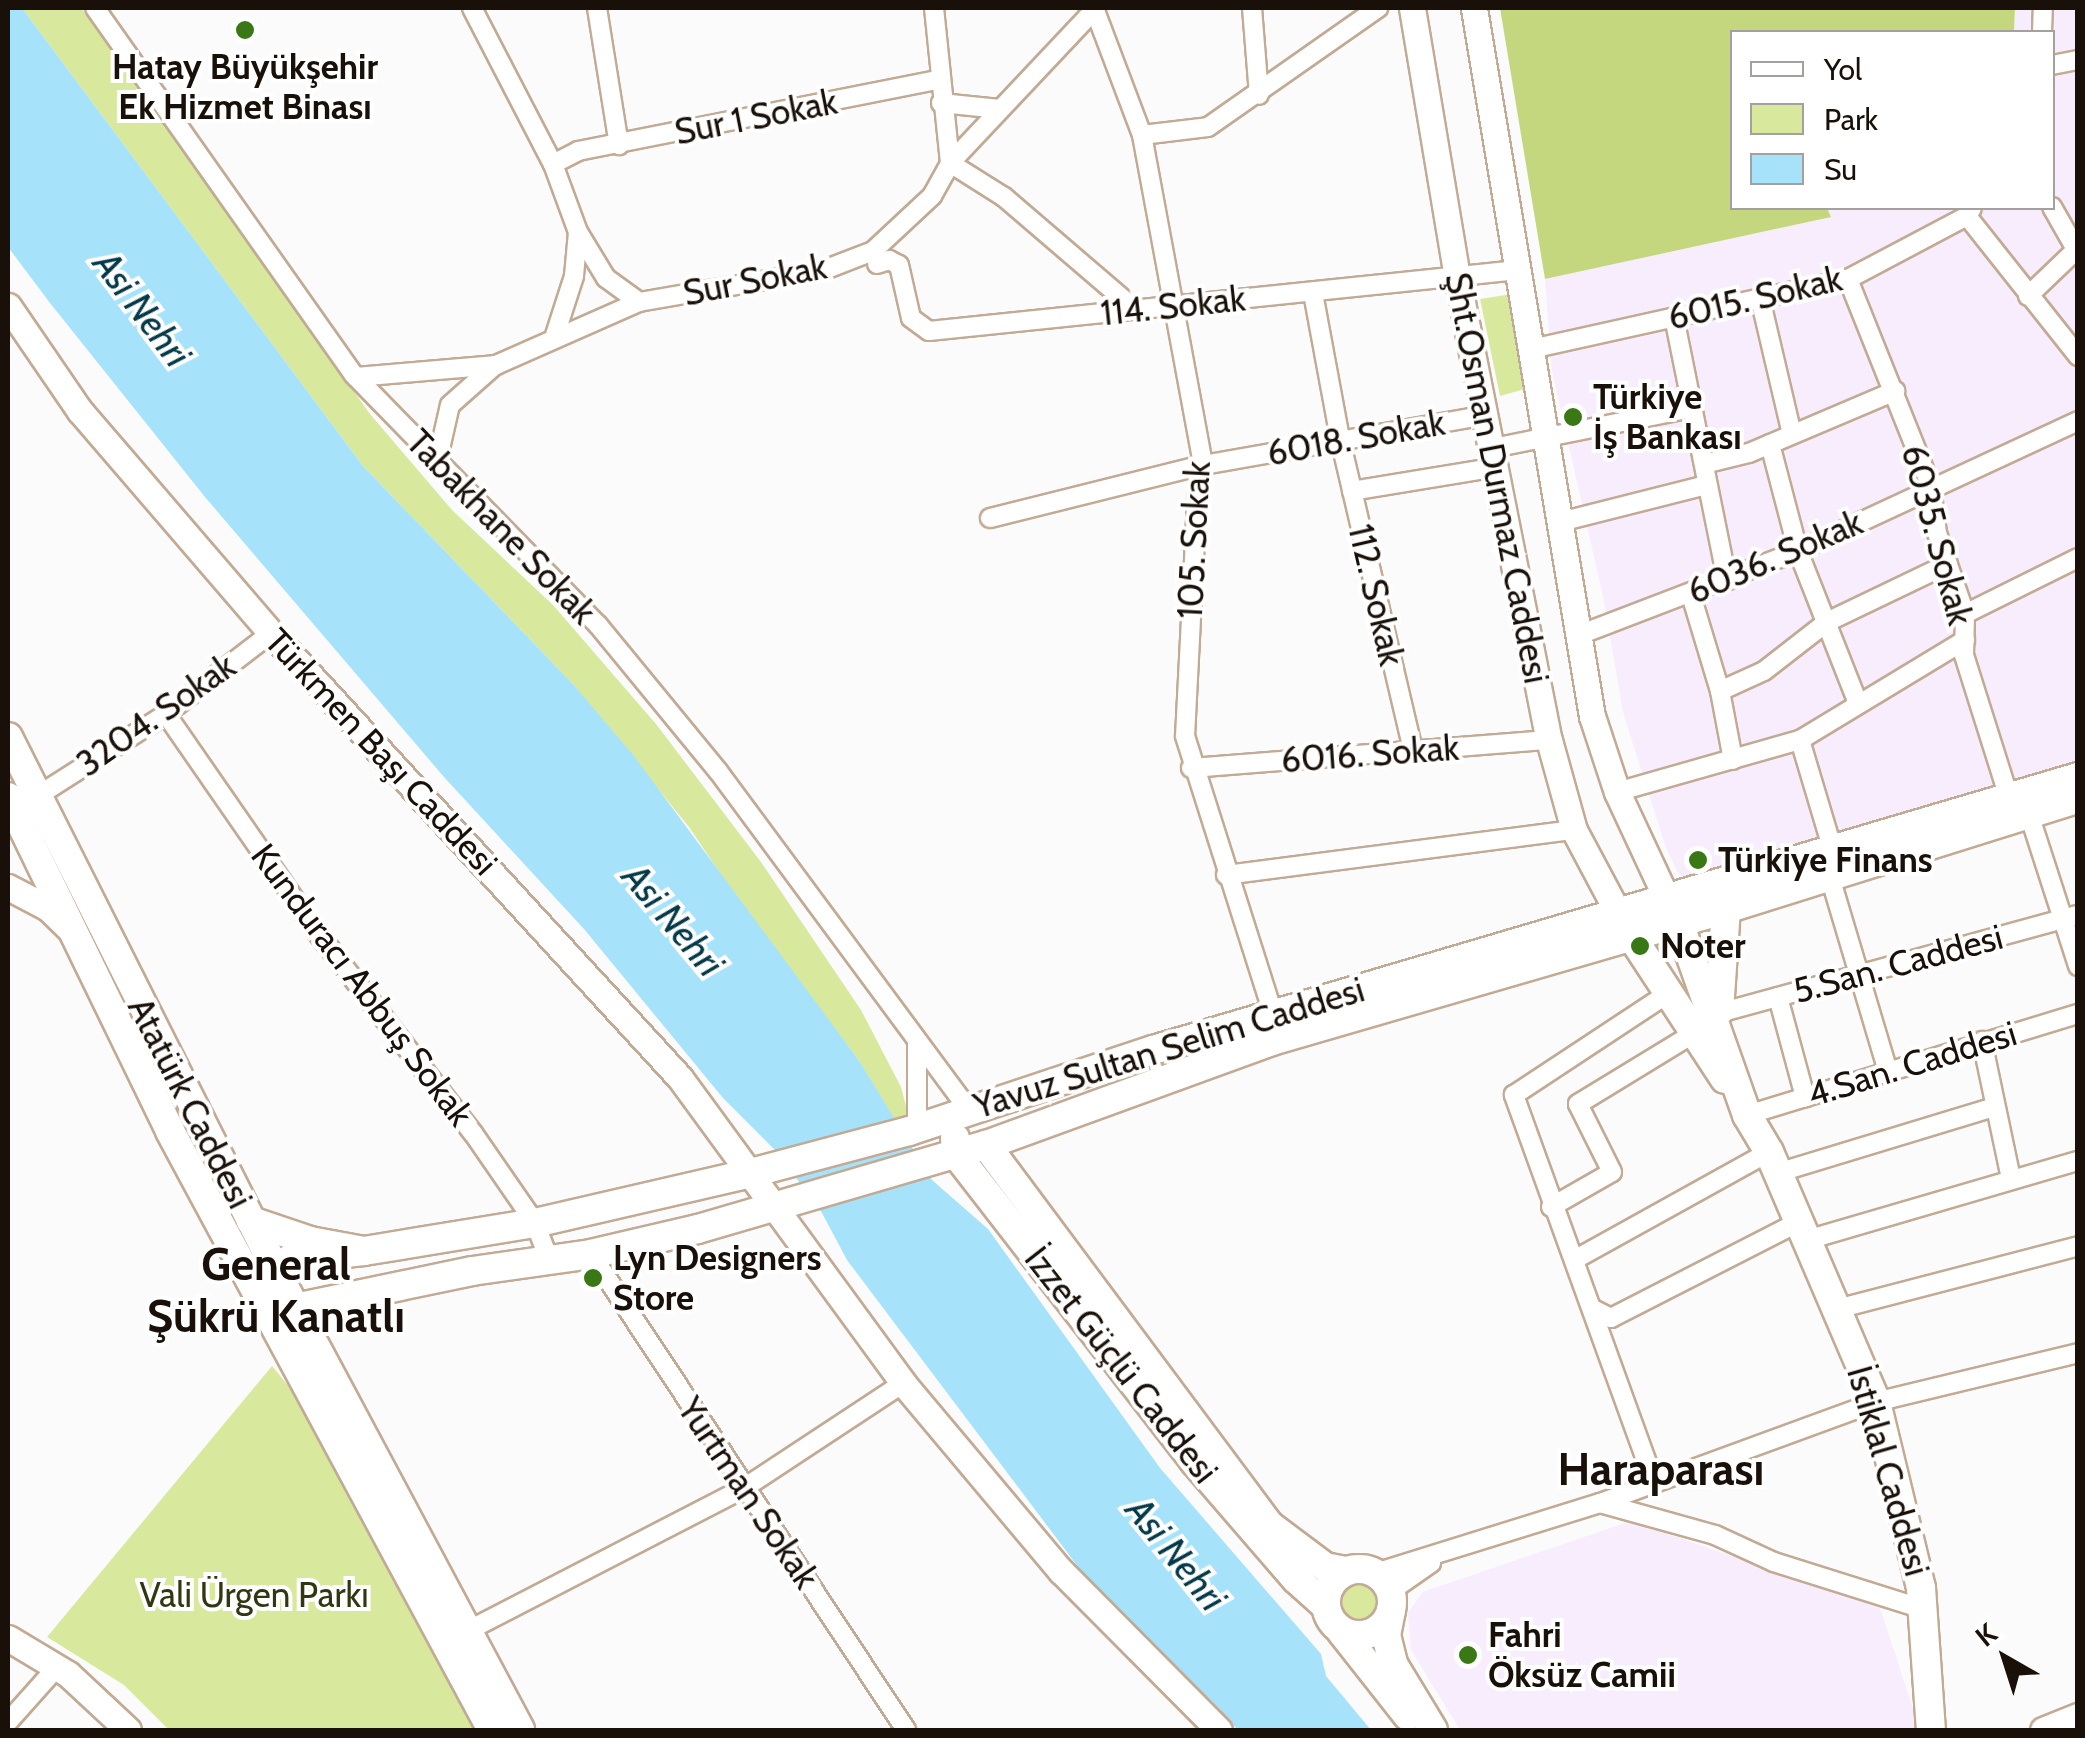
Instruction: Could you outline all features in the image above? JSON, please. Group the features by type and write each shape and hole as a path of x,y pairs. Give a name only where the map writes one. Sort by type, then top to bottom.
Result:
{"main road":[{"name":"Atatürk Caddesi","path":"8,737 295,1308 520,1730"},
{"name":"Yavuz Sultan Selim Caddesi","path":"261,1299 295,1308 472,1271 591,1254 968,1110 1274,1013 1673,912 2019,806 2078,777"},
{"name":"Yavuz Sultan Selim Caddesi","path":"2019,806 2078,799"},
{"name":"Atatürk Caddesi","path":"11,812 75,932 170,1131 492,1730"},
{"name":"Yavuz Sultan Selim Caddesi","path":"1673,912 1726,909 1831,864"},
{"path":"1713,1027 1726,909"},
{"name":"İstiklal Caddesi","path":"1673,912 1747,1115 1773,1163 1876,1402 1923,1608 1931,1730"},
{"name":"Yavuz Sultan Selim Caddesi","path":"251,1221 310,1241 364,1251 946,1157 1272,1041 1624,924"},
{"name":"İstiklal Caddesi","path":"1624,924 1670,992 1713,1027"},
{"path":"946,1157 968,1110"},
{"name":"İzzet Güçlü Caddesi","path":"986,1145 1269,1525 1324,1566 1346,1571 1386,1592"},
{"name":"İzzet Güçlü Caddesi","path":"946,1157 1194,1461 1296,1579 1325,1604 1341,1631 1419,1730"},
{"path":"261,1299 276,1270 290,1258 364,1251"},
{"path":"1325,1604 1330,1585 1346,1571"},
{"path":"1341,1631 1371,1633 1386,1592"},
{"path":"1386,1592 1386,1634 1393,1664 1433,1730"}],"street":[{"path":"472,8 553,164 578,232 606,278 639,302"},
{"path":"597,8 619,145"},
{"path":"934,8 938,80 950,164 1004,198 1136,310"},
{"name":"Sur Sokak","path":"437,462 450,405 496,365 556,335 639,302 824,270 873,251 932,196 950,164 1095,8"},
{"name":"105. Sokak","path":"1095,8 1142,135 1204,464 1196,500 1185,702 1191,768 1274,1013"},
{"path":"1252,8 1259,95"},
{"path":"1142,135 1208,126 1259,95 1378,8"},
{"name":"Şht.Osman Durmaz Caddesi","path":"1412,8 1456,277 1488,416 1549,740 1574,830 1624,924"},
{"name":"Şht.Osman Durmaz Caddesi","path":"1474,8 1592,716 1617,792 1673,912"},
{"name":"Tabakhane Sokak","path":"98,9 356,377 598,625 718,771 968,1110"},
{"name":"Sur 1 Sokak","path":"553,164 578,151 938,80"},
{"path":"941,103 1000,108"},
{"path":"2028,296 2076,248 2054,210"},
{"path":"1970,212 2028,296 2078,356"},
{"name":"6015. Sokak","path":"1531,348 1848,278 1970,212"},
{"path":"556,335 574,276 578,232"},
{"name":"114. Sokak","path":"877,264 893,261 900,266 911,318 928,331 1518,270"},
{"name":"6035. Sokak","path":"1848,278 1930,488 1937,533 1965,614 1964,655 2019,806 2070,917 2078,966"},
{"name":"112. Sokak","path":"1313,293 1340,438 1413,751"},
{"path":"1760,298 1792,434"},
{"name":"Türkmen Başı Caddesi","path":"8,306 80,411 271,633 680,1078 772,1187 904,1384 1061,1571 1219,1730"},
{"path":"1674,317 1728,581"},
{"name":"Sur Sokak","path":"356,377 496,365"},
{"path":"1704,464 1770,444 1895,392"},
{"path":"1352,491 1495,458 1546,438 1692,408"},
{"name":"6018. Sokak","path":"990,518 1204,464 1488,416"},
{"name":"6036. Sokak","path":"1579,635 1798,552 2078,421"},
{"path":"1770,444 1798,552 1858,702"},
{"path":"1560,522 1706,485"},
{"path":"1965,614 2078,558"},
{"path":"1720,691 1764,670 1827,622 1948,564"},
{"path":"1691,595 1720,691 1733,760"},
{"name":"3204. Sokak","path":"39,795 166,714 271,633"},
{"path":"1617,792 1800,740 1965,640"},
{"name":"Kunduracı Abbuş Sokak","path":"166,714 320,936 473,1132 536,1223 549,1260"},
{"name":"6016. Sokak","path":"1191,768 1549,740"},
{"path":"1800,740 1859,975 1888,1070"},
{"path":"11,812 39,795"},
{"path":"1226,874 1574,830"},
{"path":"8,887 48,908 75,932"},
{"name":"5.San. Caddesi","path":"1551,1207 1612,1172 1578,1104 1713,1027 1778,997 2070,917"},
{"path":"1654,1482 1551,1207 1514,1096 1670,992"},
{"path":"1778,997 1805,1097"},
{"name":"4.San. Caddesi","path":"1747,1115 2078,1014"},
{"path":"913,1130 917,1040"},
{"path":"1982,1041 2011,1179"},
{"path":"1574,1260 1773,1163 1994,1107"},
{"path":"1592,1308 1611,1318 1803,1231 2078,1160"},
{"path":"1836,1309 2078,1246"},
{"name":"Yurtman Sokak","path":"591,1254 906,1730"},
{"path":"1386,1592 1439,1556 1876,1402 2078,1353"},
{"path":"469,1630 744,1488 904,1384"},
{"path":"1600,1502 1714,1536 1774,1562 1923,1608"},
{"path":"8,1638 57,1667 128,1730"},
{"path":"8,1722 57,1667"},
{"path":"2044,1730 2078,1716"}],"shaded area":[{"path":"2015,8 2077,8 2077,774 1690,884 1678,873 1666,848 1623,712 1604,601 1552,371 1545,279 1830,217 1828,210 2055,210 2055,30 2014,30"},
{"path":"1631,1521 1880,1608 1920,1730 1460,1730 1411,1650 1408,1613 1423,1592"}],"green space":[{"path":"22,8 81,8 370,414 452,510 553,605 656,724 761,862 861,1010 901,1087 909,1118 896,1122 860,1062 744,909 689,827 573,684 363,466"},
{"path":"1500,8 2015,8 2014,30 1730,30 1730,210 1828,210 1831,217 1545,279"},
{"path":"1512,294 1525,389 1500,396 1480,299"},
{"name":"Vali Ürgen Parkı","path":"272,1366 300,1400 460,1691 474,1730 169,1730 124,1685 47,1637"},
{"path":"1358,1583 1372,1589 1378,1603 1372,1617 1358,1623 1344,1617 1338,1603 1344,1589"}],"water":[{"name":"Asi Nehri","path":"8,8 22,8 363,466 573,684 634,756 860,1062 932,1180 988,1229 1160,1468 1321,1654 1326,1676 1371,1730 1238,1730 1082,1572 847,1260 822,1213 777,1152 723,1098 584,929 444,777 205,497 50,303 8,247"}],"place":[{"name":"Hatay Büyükşehir Ek Hizmet Binası","path":"245,30"},
{"name":"Türkiye İş Bankası","path":"1573,417"},
{"name":"Türkiye Finans","path":"1698,860"},
{"name":"Noter","path":"1640,946"},
{"name":"Lyn Designers Store","path":"593,1278"},
{"name":"Fahri Öksüz Camii","path":"1468,1655"}],"district":[{"name":"General Şükrü Kanatlı","path":"276,1291"},
{"name":"Haraparası","path":"1661,1470"}]}
